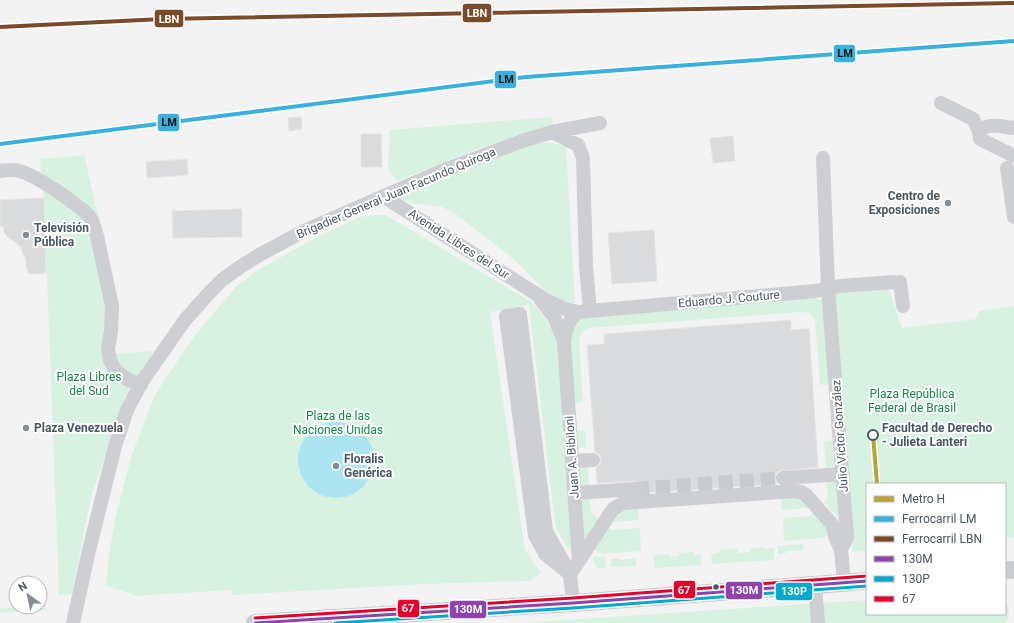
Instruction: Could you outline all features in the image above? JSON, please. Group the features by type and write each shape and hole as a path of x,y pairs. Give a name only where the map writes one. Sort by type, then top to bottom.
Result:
{"main road":[{"path":"255,623 573,603 866,581"}],"street":[{"path":"941,103 973,119 979,131 980,139 1011,162 1014,217"},
{"name":"Brigadier General Juan Facundo Quiroga","path":"73,623 90,546 115,446 128,410 140,385 186,320 222,280 261,254 304,231 383,196 489,152 552,132 600,123"},
{"path":"979,131 986,126 1014,128"},
{"path":"552,132 578,145 583,158 586,266 584,312"},
{"name":"Julio Víctor González","path":"823,158 828,288 847,537 841,549 844,582"},
{"path":"0,171 14,170 30,175 72,202 90,217 97,236 112,306 111,331 108,349 110,360 116,371 127,380 140,385"},
{"name":"Avenida Libres del Sur","path":"383,196 534,292 565,309 584,312"},
{"name":"Eduardo J. Couture","path":"584,312 815,291 828,288 892,282 903,306"},
{"name":"Avenida Libres del Sur","path":"534,292 554,317 564,342"},
{"name":"Juan A. Bibiloni","path":"579,561 564,342 568,323 584,312"},
{"path":"570,574 545,554 535,536 506,316 520,314 546,531 554,548 570,574 573,603"},
{"path":"572,456 592,455"},
{"path":"783,478 843,474"},
{"path":"574,493 635,489"},
{"path":"570,574 613,509 623,503 795,491 801,492 806,495 831,523 835,537 841,549"},
{"path":"815,585 818,623"}],"green space":[{"path":"552,117 553,126 482,147 397,181 388,169 390,130"},
{"path":"526,143 551,143 566,146 575,303 563,303 553,299 517,262 456,214 442,207 414,204 404,200 395,193"},
{"name":"Plaza Libres del Sud","path":"84,155 119,305 114,354 153,351 143,370 126,395 112,430 91,497 72,594 59,595 44,198 40,159"},
{"name":"Plaza de las Naciones Unidas","path":"385,215 389,217 530,301 548,324 561,350 572,552 562,539 555,523 529,305 490,312 525,550 541,573 530,581 425,584 232,595 231,590 136,596 106,585 109,554 115,519 131,457 154,397 195,335 236,287 258,270 315,238 360,217"},
{"name":"Plaza República Federal de Brasil","path":"881,285 889,290 902,328 976,319 979,311 1014,306 1014,537 1006,538 1006,483 866,483 866,551 852,552 832,288"},
{"path":"816,298 823,301 832,384 820,385 815,320 809,313 801,312 589,328 583,332 579,338 583,402 571,403 567,342 578,319 590,315"},
{"path":"585,430 586,447 575,448 573,431"},
{"path":"833,440 834,467 826,472 824,441"},
{"path":"588,464 589,489 580,486 576,465"},
{"path":"826,478 835,481 836,484 838,518 824,502 828,497"},
{"path":"590,495 591,512 600,520 587,539 584,540 580,501"},
{"path":"797,496 809,506 807,508 782,510 781,497"},
{"path":"638,508 639,520 614,522 612,520 622,509"},
{"path":"814,512 828,527 828,536 823,538 784,541 783,518 810,516"},
{"path":"608,527 611,530 640,528 641,551 598,553 595,549"},
{"path":"803,544 804,550 786,551 786,553 778,554 778,546"},
{"path":"765,547 765,549 774,548 774,560 712,564 711,554 719,553 719,550 737,548 738,553 750,552 750,548"},
{"path":"694,552 695,555 701,555 701,565 655,568 654,555 669,554 669,557 679,556 679,553"},
{"path":"593,557 605,557 606,568 597,569 597,565 594,565"},
{"path":"611,558 619,558 619,560 636,558 636,566 611,567"},
{"path":"866,600 866,615 1006,615 1006,602 1009,609 1006,623 520,623"},
{"path":"0,608 8,608 8,612 0,613"}],"water":[{"path":"336,422 351,425 363,433 371,445 374,460 371,475 363,487 351,495 336,498 321,495 309,487 301,475 298,460 301,445 309,433 321,425"}],"building":[{"path":"301,117 302,129 289,131 288,118"},
{"path":"361,134 381,134 382,167 361,167"},
{"path":"733,136 735,161 713,163 710,138"},
{"path":"187,159 188,175 147,178 146,162"},
{"name":"Televisión Pública","path":"44,198 46,273 28,274 25,257 19,245 5,234 3,226 0,227 0,200"},
{"path":"242,209 242,237 173,238 172,211"},
{"path":"654,230 657,281 612,284 608,233"},
{"path":"791,320 791,330 809,329 818,467 779,471 775,478 777,484 642,493 642,484 638,481 597,483 596,468 600,464 601,459 600,455 595,452 587,345 604,344 604,334"}],"tunnel":[{"path":"635,489 783,478"}],"metro line":[{"name":"H","path":"873,435 877,483"}],"rail line":[{"name":"LBN","path":"0,27 162,19 1014,3"},
{"name":"LM","path":"0,144 526,77 1014,41"}],"transit line":[{"name":"67","path":"255,618 573,598 866,576"},
{"name":"130M","path":"255,623 573,603 866,581"},
{"name":"130P","path":"335,623 573,608 866,586"}],"place":[{"name":"Centro de Exposiciones","path":"948,203"},
{"name":"Televisión Pública","path":"26,235"},
{"name":"Plaza Venezuela","path":"26,428"},
{"name":"Facultad de Derecho - Julieta Lanteri","path":"873,435"},
{"name":"Floralis Genérica","path":"336,466"}]}
